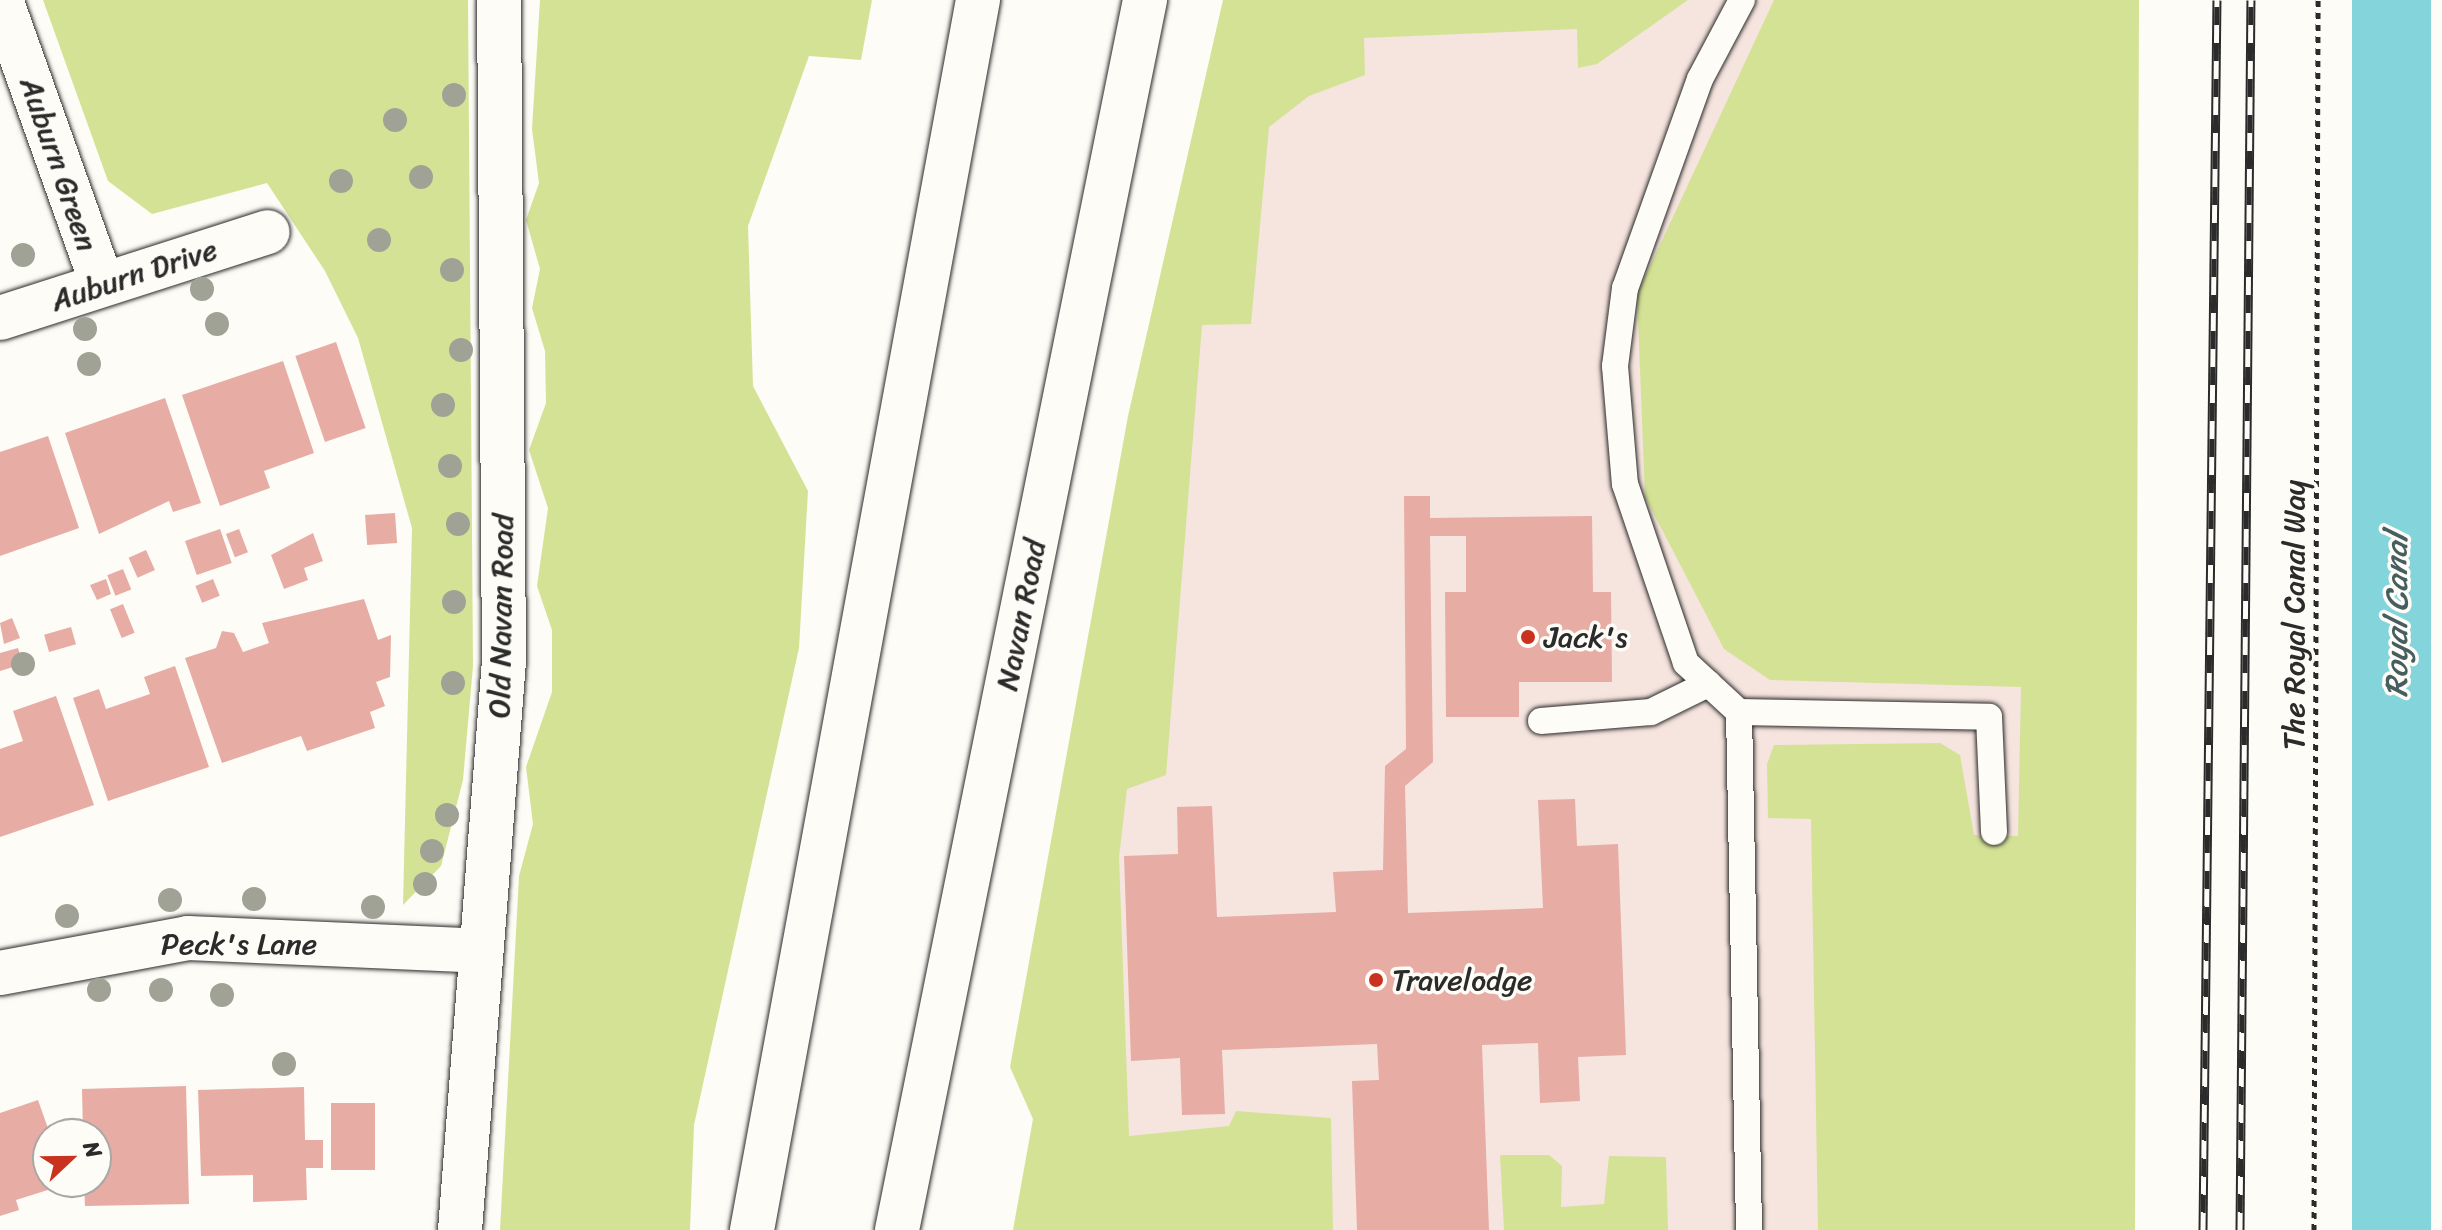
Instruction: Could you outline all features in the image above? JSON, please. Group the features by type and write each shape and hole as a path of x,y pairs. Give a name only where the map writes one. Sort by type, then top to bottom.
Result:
{"main road":[{"name":"Auburn Green","path":"1,0 102,284"},
{"name":"Old Navan Road","path":"460,1230 504,661 499,0"},
{"path":"752,1230 978,0"},
{"name":"Navan Road","path":"897,1230 1145,0"},
{"name":"Auburn Drive","path":"0,318 268,232"},
{"name":"Peck's Lane","path":"0,973 188,938 481,951"}],"lane":[{"path":"1742,0 1700,79 1642,230 1615,366 1625,484 1686,663 1708,684 1739,712 1989,717 1994,832"},
{"path":"1541,721 1651,712 1708,684"},
{"path":"1739,712 1749,1230"}],"path":[{"name":"The Royal Canal Way","path":"2314,1230 2318,0"}],"shaded area":[{"path":"1243,0 1863,0 2116,608 2111,1230 1040,1230"}],"green space":[{"path":"43,0 468,0 473,666 463,780 441,866 403,905 412,528 358,338 325,271 267,183 152,214 108,181"},
{"path":"540,0 872,0 861,60 809,56 748,226 753,386 808,491 799,648 694,1125 690,1230 500,1230 519,876 533,824 526,767 552,692 552,630 537,586 548,508 529,450 546,403 545,351 532,308 540,269 526,220 539,183 532,129"},
{"path":"1223,0 1688,0 1597,64 1578,68 1577,29 1364,38 1365,75 1309,96 1269,127 1251,324 1202,325 1166,775 1127,789 1119,857 1129,1136 1229,1126 1236,1111 1331,1118 1333,1230 1013,1230 1033,1119 1010,1067 1128,416"},
{"path":"1774,0 2139,0 2135,1230 1818,1230 1811,819 1768,818 1767,764 1774,745 1940,743 1960,755 1974,835 2018,836 2021,687 1770,680 1724,649 1645,497 1637,294"},
{"path":"1500,1155 1549,1155 1562,1166 1561,1207 1604,1204 1609,1156 1666,1157 1668,1230 1504,1230"}],"water":[{"name":"Royal Canal","path":"2352,0 2431,0 2431,1230 2352,1230"}],"building":[{"path":"336,342 366,428 325,442 295,356"},
{"path":"283,361 314,453 264,471 270,488 220,506 182,395"},
{"path":"165,398 201,503 173,512 169,501 99,534 65,433"},
{"path":"48,436 79,528 0,556 0,452"},
{"name":"Travelodge","path":"1404,496 1430,496 1430,518 1592,516 1593,592 1611,592 1612,682 1519,682 1519,717 1446,717 1445,592 1466,592 1466,536 1430,536 1433,762 1405,786 1408,913 1543,908 1538,800 1575,799 1577,846 1618,844 1626,1055 1578,1057 1580,1101 1540,1103 1538,1043 1482,1045 1489,1230 1357,1230 1352,1081 1379,1080 1377,1044 1222,1050 1225,1114 1182,1115 1180,1058 1131,1061 1124,856 1178,854 1177,807 1212,806 1217,917 1336,912 1333,872 1383,870 1385,766 1406,749"},
{"path":"395,513 397,543 367,545 365,515"},
{"path":"220,529 232,563 197,575 185,541"},
{"path":"239,529 248,552 235,557 226,534"},
{"path":"313,533 323,561 304,568 308,580 284,589 271,555"},
{"path":"146,550 155,570 138,578 129,558"},
{"path":"123,569 131,589 115,596 107,575"},
{"path":"106,579 111,594 97,600 90,585"},
{"path":"213,579 220,596 202,603 195,586"},
{"path":"364,599 378,640 391,635 390,677 376,682 385,706 370,712 375,728 307,751 301,736 222,763 185,658 216,648 222,631 234,633 243,652 269,643 262,623"},
{"path":"123,604 135,633 122,638 110,609"},
{"path":"12,618 20,638 4,644 0,623"},
{"path":"71,627 76,644 49,652 44,635"},
{"path":"18,648 23,664 0,671 0,653"},
{"path":"175,666 209,767 108,801 73,698 99,689 106,709 150,694 144,677"},
{"path":"56,696 94,805 0,837 0,749 23,741 13,711"},
{"path":"186,1086 189,1204 85,1206 85,1198 112,1198 112,1118 83,1118 82,1089"},
{"path":"304,1087 305,1140 323,1140 323,1168 306,1168 307,1200 253,1202 253,1175 201,1176 198,1090"},
{"path":"38,1100 44,1118 32,1118 32,1195 16,1200 19,1210 0,1216 0,1113"},
{"path":"331,1103 375,1103 375,1170 331,1170"}],"railway":[{"path":"2203,1230 2217,0"},
{"path":"2240,1230 2251,0"}],"place":[{"name":"Jack's","path":"1528,637"},
{"name":"Travelodge","path":"1376,980"}]}
